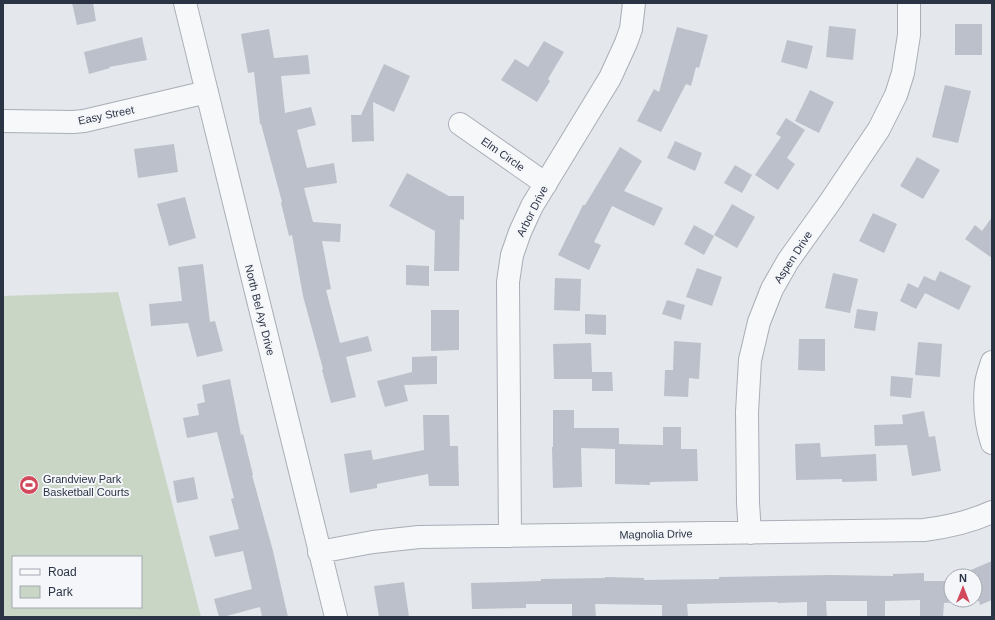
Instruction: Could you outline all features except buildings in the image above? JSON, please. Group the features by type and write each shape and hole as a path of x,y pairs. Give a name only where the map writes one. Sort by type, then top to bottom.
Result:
{"street":[{"name":"North Bel Ayr Drive","path":"185,3 336,617"},
{"name":"Arbor Drive","path":"510,536 508,282 512,256 520,232 532,206 610,78 631,29 634,3"},
{"name":"Aspen Drive","path":"750,533 748,504 747,412 750,360 759,322 772,289 788,261 879,129 896,95 903,73 909,35 909,3"},
{"name":"Easy Street","path":"3,121 84,121 207,92"},
{"name":"Elm Circle","path":"460,124 546,184"},
{"path":"992,362 986,382 985,398 987,424 992,443"},
{"name":"Magnolia Drive","path":"319,552 373,542 419,537 924,530 964,522 992,512"}],"green space":[{"path":"118,292 201,617 3,617 3,296"}],"place":[{"name":"Grandview Park Basketball Courts","path":"29,485"}]}
